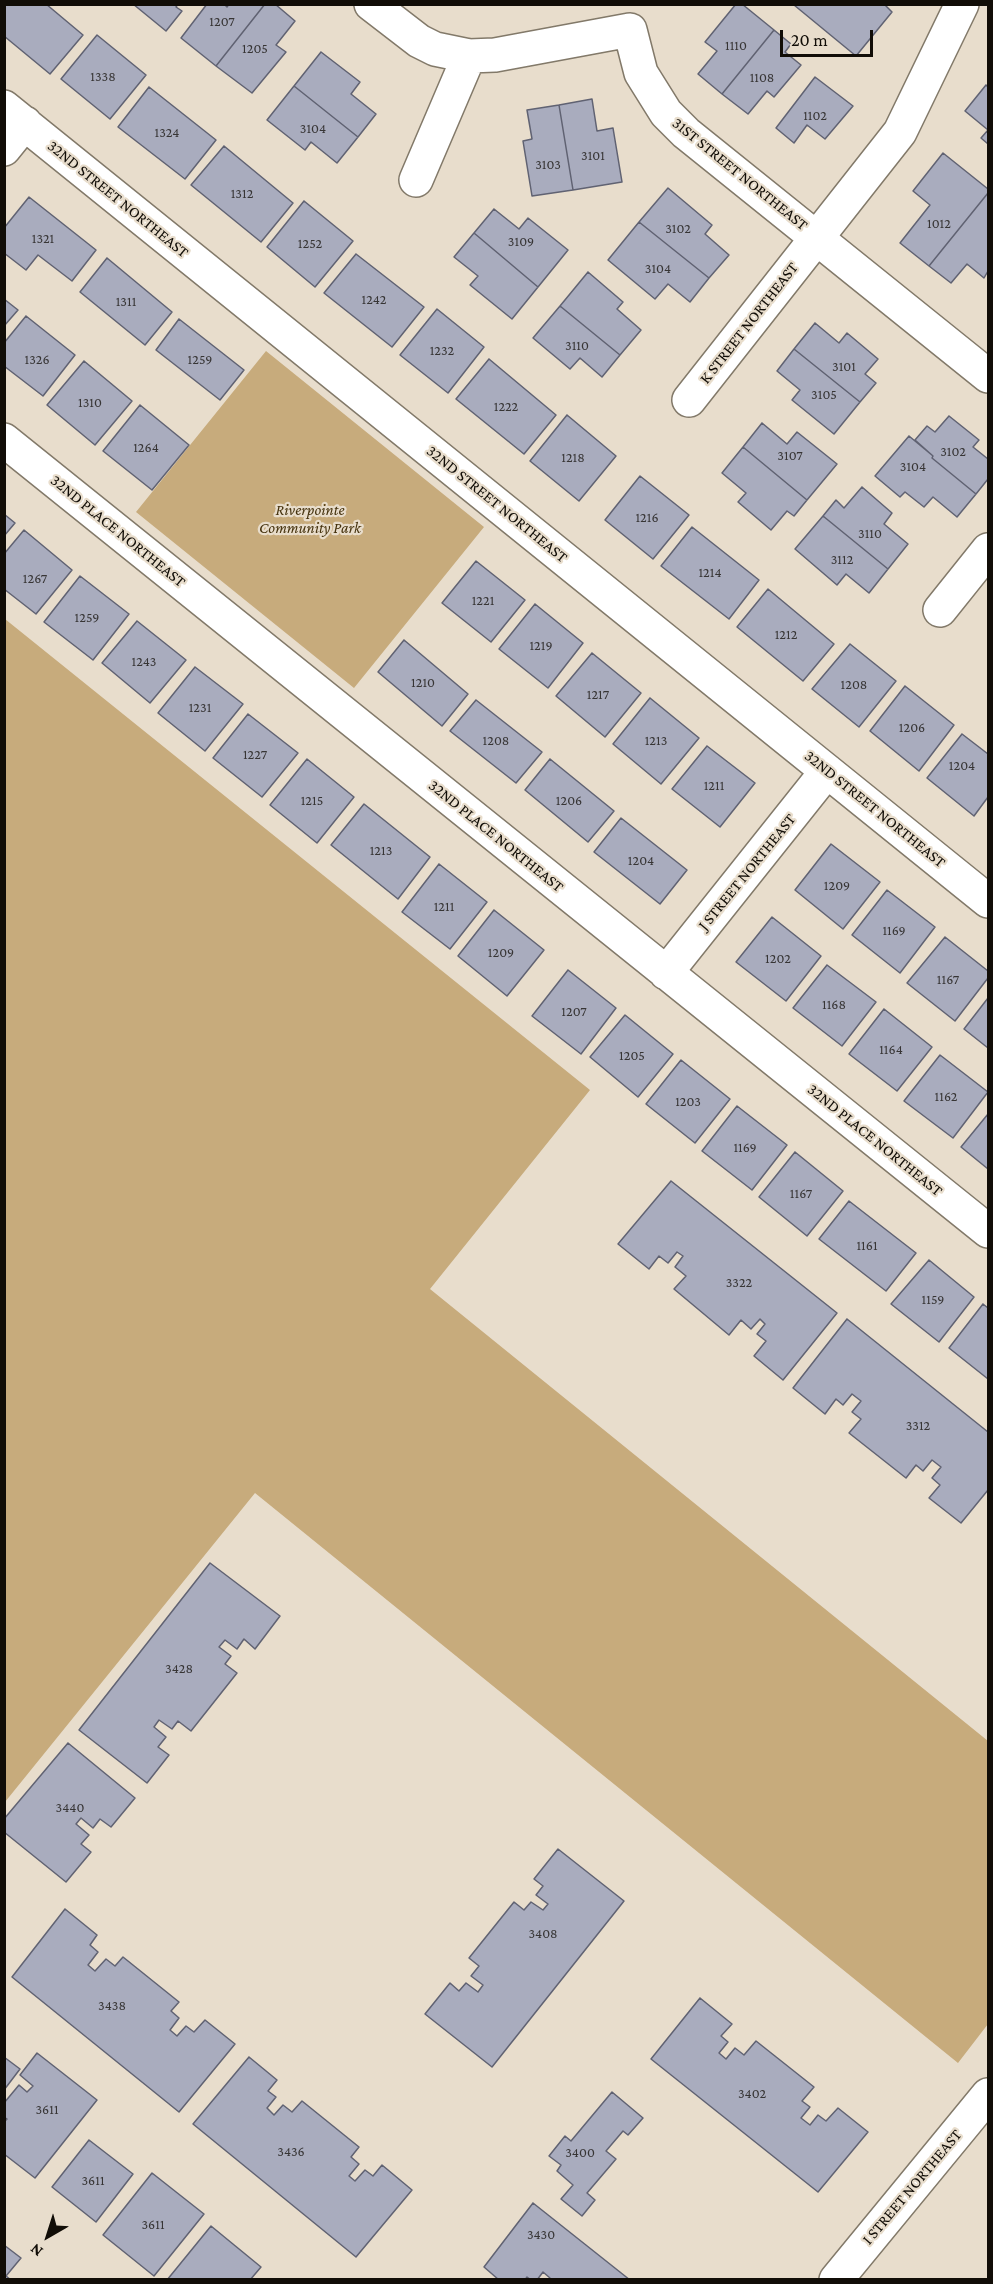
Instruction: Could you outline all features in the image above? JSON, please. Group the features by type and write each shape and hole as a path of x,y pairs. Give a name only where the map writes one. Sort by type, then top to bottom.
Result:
{"street":[{"name":"31ST STREET NORTHEAST","path":"370,4 419,41 435,49 469,56 495,55 630,17 641,74 666,113 686,133 988,376"},
{"name":"K STREET NORTHEAST","path":"689,399 900,132 962,4"},
{"path":"416,180 469,56"},
{"path":"4,148 15,115"},
{"name":"32ND STREET NORTHEAST","path":"15,115 988,901"},
{"name":"32ND PLACE NORTHEAST","path":"4,440 988,1231"},
{"path":"940,610 988,550"},
{"name":"J STREET NORTHEAST","path":"666,972 827,771"},
{"name":"I STREET NORTHEAST","path":"836,2280 988,2096"}],"green space":[{"name":"Riverpointe Community Park","path":"266,351 484,527 354,688 136,512"},
{"path":"5,619 590,1090 430,1289 988,1741 988,2024 958,2063 255,1493 5,1802"}],"building":[{"path":"4,4 46,4 83,35 50,74 4,36"},
{"path":"133,4 178,4 176,7 182,11 166,31"},
{"path":"207,4 224,4 227,7 229,4 265,4 216,66 181,38"},
{"path":"265,4 275,4 295,21 276,45 286,52 252,93 216,66"},
{"path":"736,4 742,4 774,30 722,94 698,74 717,51 705,42"},
{"path":"884,4 892,12 856,56 794,5"},
{"path":"774,30 791,44 785,52 801,65 774,97 767,91 748,114 722,94"},
{"path":"97,35 146,75 110,119 61,79"},
{"path":"321,52 360,82 351,94 376,114 358,137 294,86"},
{"path":"815,77 853,106 825,139 807,125 794,143 776,128"},
{"path":"986,85 988,87 988,130 965,111"},
{"path":"294,86 358,137 337,163 311,142 305,150 267,120"},
{"path":"149,87 216,140 185,179 118,127"},
{"path":"592,99 597,131 613,128 622,182 573,190 559,105"},
{"path":"559,105 573,190 532,196 523,141 532,139 527,110"},
{"path":"988,130 988,144 981,138"},
{"path":"224,146 293,203 261,242 191,185"},
{"path":"943,153 988,189 988,193 929,266 900,243 930,205 913,191"},
{"path":"668,188 712,225 705,234 729,255 709,278 639,222"},
{"path":"988,193 988,271 984,278 967,264 951,283 929,266"},
{"path":"29,197 96,250 72,281 38,255 26,270 4,253 4,228"},
{"path":"304,201 353,241 315,287 267,247"},
{"path":"494,209 519,229 528,218 568,250 538,287 474,233"},
{"path":"639,222 709,278 690,302 668,284 655,299 608,260"},
{"path":"474,233 538,287 512,319 470,285 478,276 454,257"},
{"path":"356,254 424,307 392,347 324,293"},
{"path":"107,258 172,312 145,345 80,292"},
{"path":"588,272 623,302 617,309 641,330 620,355 560,306"},
{"path":"4,299 18,310 4,326"},
{"path":"560,306 620,355 602,377 580,358 570,369 533,338"},
{"path":"437,309 484,347 448,393 400,355"},
{"path":"26,316 75,355 43,396 4,366 4,343"},
{"path":"179,319 244,370 220,400 156,350"},
{"path":"815,323 839,343 847,333 878,359 865,374 876,383 860,402 794,349"},
{"path":"794,349 860,402 834,434 792,400 800,390 777,371"},
{"path":"489,359 556,415 524,454 456,399"},
{"path":"84,361 132,401 95,445 47,405"},
{"path":"140,405 189,445 152,490 103,451"},
{"path":"567,415 616,456 579,501 530,461"},
{"path":"949,416 979,440 973,447 988,459 988,479 976,494 932,458 933,456 915,440 927,426 935,432"},
{"path":"762,423 787,444 797,432 837,464 807,500 743,447"},
{"path":"909,436 976,494 957,517 933,497 924,507 905,492 900,497 875,476"},
{"path":"743,447 807,500 794,516 787,511 771,530 738,502 746,493 722,473"},
{"path":"640,476 689,515 653,559 605,520"},
{"path":"862,487 892,513 884,524 908,544 888,569 823,516 836,500 844,508"},
{"path":"4,514 15,523 4,536"},
{"path":"823,516 888,569 869,593 846,574 837,585 795,549"},
{"path":"692,527 759,580 729,619 661,566"},
{"path":"24,530 72,570 36,614 4,589 4,554"},
{"path":"476,561 525,600 491,642 442,603"},
{"path":"80,576 129,614 93,660 44,622"},
{"path":"768,589 834,644 803,681 737,627"},
{"path":"535,604 583,643 548,688 499,649"},
{"path":"137,621 186,660 150,703 102,663"},
{"path":"404,640 468,694 442,726 378,672"},
{"path":"850,644 896,681 859,727 812,689"},
{"path":"592,653 641,693 605,737 556,696"},
{"path":"195,667 243,704 205,751 158,713"},
{"path":"905,686 954,725 919,771 870,731"},
{"path":"650,698 699,738 661,784 613,744"},
{"path":"476,700 542,752 516,783 450,731"},
{"path":"248,714 298,753 262,797 213,758"},
{"path":"962,734 988,754 988,797 974,816 927,778"},
{"path":"707,746 755,783 720,827 672,789"},
{"path":"307,759 354,797 317,843 270,805"},
{"path":"550,759 614,811 588,842 525,790"},
{"path":"364,804 430,857 398,899 331,845"},
{"path":"621,818 687,870 660,904 594,852"},
{"path":"831,844 880,882 843,929 795,890"},
{"path":"439,864 487,902 450,949 402,912"},
{"path":"887,890 935,927 900,973 852,935"},
{"path":"494,910 544,950 507,996 458,956"},
{"path":"772,917 821,956 786,1001 736,962"},
{"path":"945,937 988,971 988,978 955,1021 907,983"},
{"path":"827,965 876,1002 842,1046 793,1008"},
{"path":"568,970 616,1008 581,1054 532,1016"},
{"path":"988,998 988,1048 964,1029"},
{"path":"884,1009 932,1047 897,1091 849,1054"},
{"path":"625,1015 673,1054 638,1097 590,1057"},
{"path":"940,1055 988,1092 953,1138 904,1101"},
{"path":"681,1060 730,1099 695,1143 646,1104"},
{"path":"737,1106 787,1145 752,1190 702,1151"},
{"path":"988,1114 988,1169 961,1147"},
{"path":"795,1152 843,1191 807,1236 759,1197"},
{"path":"671,1181 837,1313 783,1380 754,1356 766,1341 757,1334 765,1324 760,1319 751,1329 741,1320 729,1335 674,1289 686,1276 675,1267 683,1256 677,1252 668,1263 659,1256 649,1269 618,1244"},
{"path":"849,1201 916,1253 886,1291 819,1239"},
{"path":"929,1260 974,1297 939,1342 891,1304"},
{"path":"983,1304 988,1308 988,1379 949,1348"},
{"path":"847,1319 988,1432 988,1490 961,1523 929,1498 940,1485 932,1478 941,1467 932,1460 923,1471 916,1465 906,1478 849,1433 861,1419 852,1412 861,1401 852,1394 843,1405 836,1399 825,1414 793,1388"},
{"path":"210,1563 280,1616 255,1649 244,1639 237,1649 225,1640 219,1647 231,1656 225,1664 237,1673 191,1731 178,1721 172,1729 159,1720 154,1727 166,1737 158,1747 169,1755 147,1783 79,1730"},
{"path":"68,1743 135,1798 111,1827 100,1819 93,1828 81,1818 76,1824 89,1835 81,1844 91,1852 66,1882 4,1832 4,1819"},
{"path":"558,1849 624,1901 492,2067 425,2014 450,1983 459,1991 466,1983 478,1992 483,1985 471,1976 479,1966 469,1958 514,1902 524,1910 531,1902 543,1910 548,1904 536,1895 543,1886 534,1879"},
{"path":"65,1909 97,1935 90,1945 98,1952 88,1965 95,1971 106,1959 115,1966 123,1957 179,2002 171,2011 179,2018 170,2030 177,2036 186,2026 194,2032 205,2020 235,2044 179,2112 12,1977"},
{"path":"700,1998 732,2024 721,2036 728,2042 719,2053 726,2059 735,2048 744,2055 756,2041 814,2087 802,2101 810,2107 801,2118 810,2125 818,2115 826,2121 838,2108 868,2132 818,2192 651,2059"},
{"path":"37,2053 97,2100 35,2178 4,2154 4,2122 7,2119 4,2117 4,2103 19,2085 27,2092 33,2086 20,2075"},
{"path":"4,2057 20,2069 4,2090"},
{"path":"249,2057 277,2080 268,2091 276,2097 267,2108 274,2115 283,2105 292,2112 302,2101 359,2147 351,2157 359,2164 349,2176 355,2181 365,2170 373,2176 382,2165 412,2190 356,2257 193,2124"},
{"path":"612,2092 643,2118 628,2135 623,2131 606,2151 616,2159 587,2193 595,2200 582,2216 561,2199 573,2185 557,2171 561,2165 549,2156 565,2136 571,2141"},
{"path":"89,2140 133,2174 96,2222 52,2187"},
{"path":"152,2173 204,2214 154,2276 103,2235"},
{"path":"533,2203 630,2280 549,2280 550,2278 543,2272 537,2280 527,2277 525,2280 499,2280 484,2267"},
{"path":"211,2226 261,2267 250,2280 167,2280"},
{"path":"4,2245 21,2258 6,2276 11,2280 4,2280"}]}
